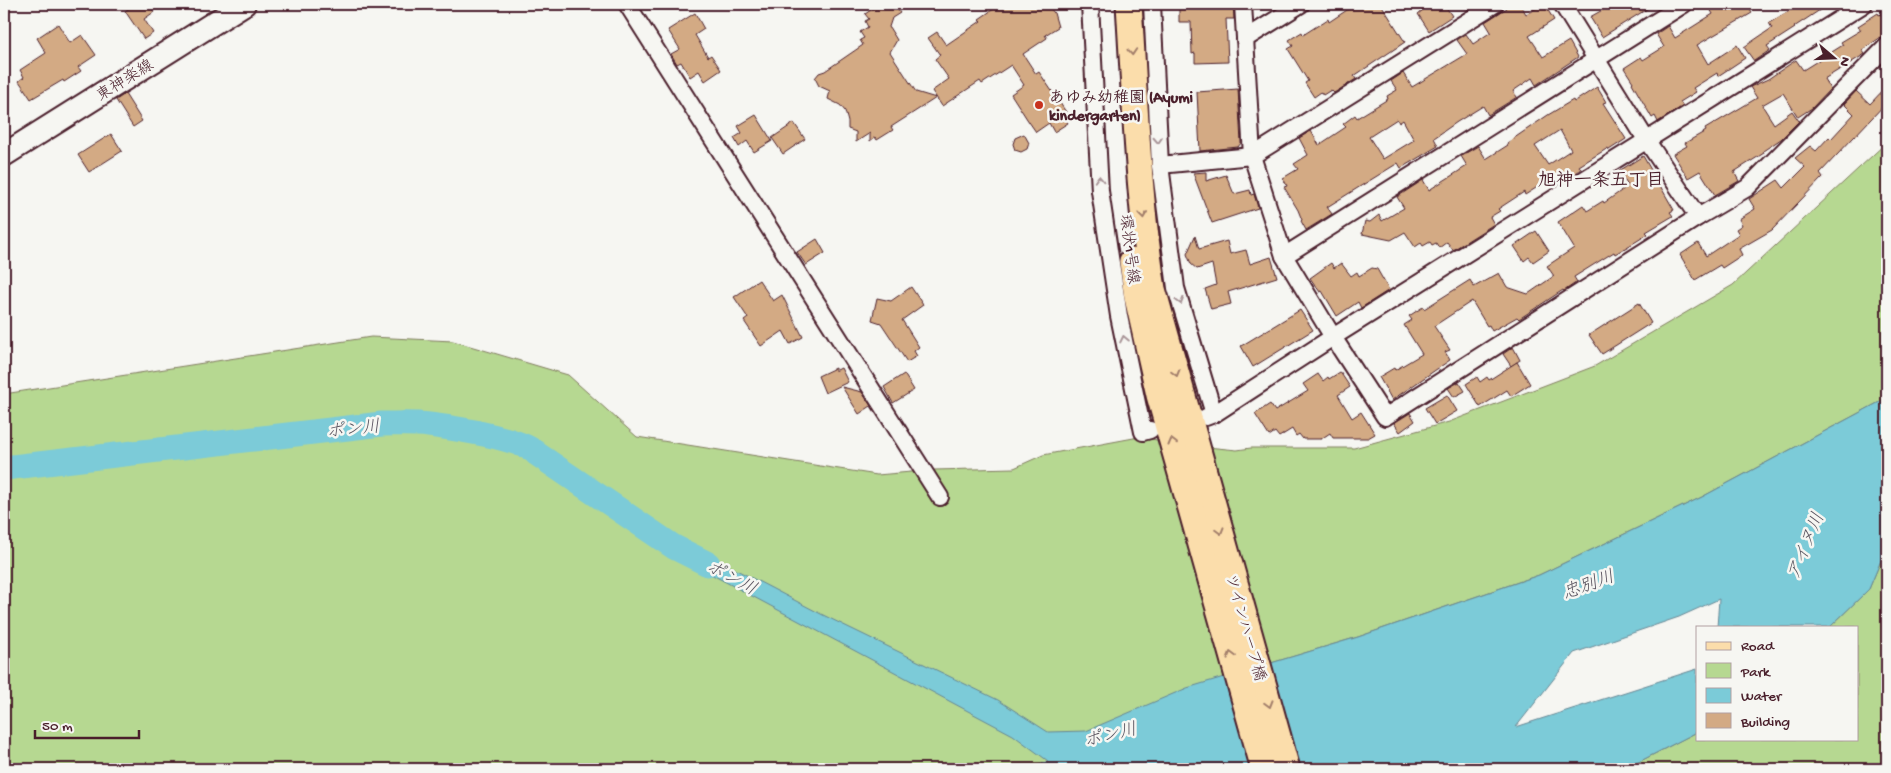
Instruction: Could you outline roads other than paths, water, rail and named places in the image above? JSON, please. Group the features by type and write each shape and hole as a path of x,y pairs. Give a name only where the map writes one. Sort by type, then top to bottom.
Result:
{"main road":[{"name":"東神楽線","path":"4,155 244,4"},
{"name":"環状1号線","path":"1112,4 1125,203 1137,297 1160,395 1196,487"},
{"name":"環状1号線","path":"1129,4 1141,199 1146,245 1153,289 1196,487"},
{"name":"ツインハープ橋","path":"1196,487 1264,769"},
{"name":"ツインハープ橋","path":"1196,487 1287,769"}],"street":[{"path":"627,4 940,498"},
{"path":"1090,4 1100,191 1119,316 1143,432 1150,430"},
{"path":"1152,4 1160,164 1176,288 1210,416 1864,4"},
{"path":"1244,4 1252,156 1284,256 1333,337 1385,417 1698,217 1747,188 1887,46"},
{"path":"1245,39 1301,4"},
{"path":"1160,164 1252,156 1495,4"},
{"path":"1562,4 1647,141 1698,217"},
{"path":"1284,256 1684,4"}],"water":[{"path":"1887,398 1887,546 1869,589 1831,626 1717,626 1719,599 1679,617 1574,653 1516,727 1696,669 1696,733 1625,769 1030,769 1048,761 1013,735 673,554 683,542 821,614 998,700 1048,732 1086,731 1187,688 1358,637 1539,575 1702,497"}],"waterway":[{"name":"ポン川","path":"4,468 382,424 440,426 503,439 529,448 674,547 708,564"}],"place":[{"name":"あゆみ幼稚園 (Ayumi kindergarten)","path":"1039,105"}],"district":[{"name":"旭神一条五丁目","path":"1601,179"}],"water label":[{"name":"アイヌ川","path":"1805,546"},
{"name":"忠別川","path":"1588,584"}]}
